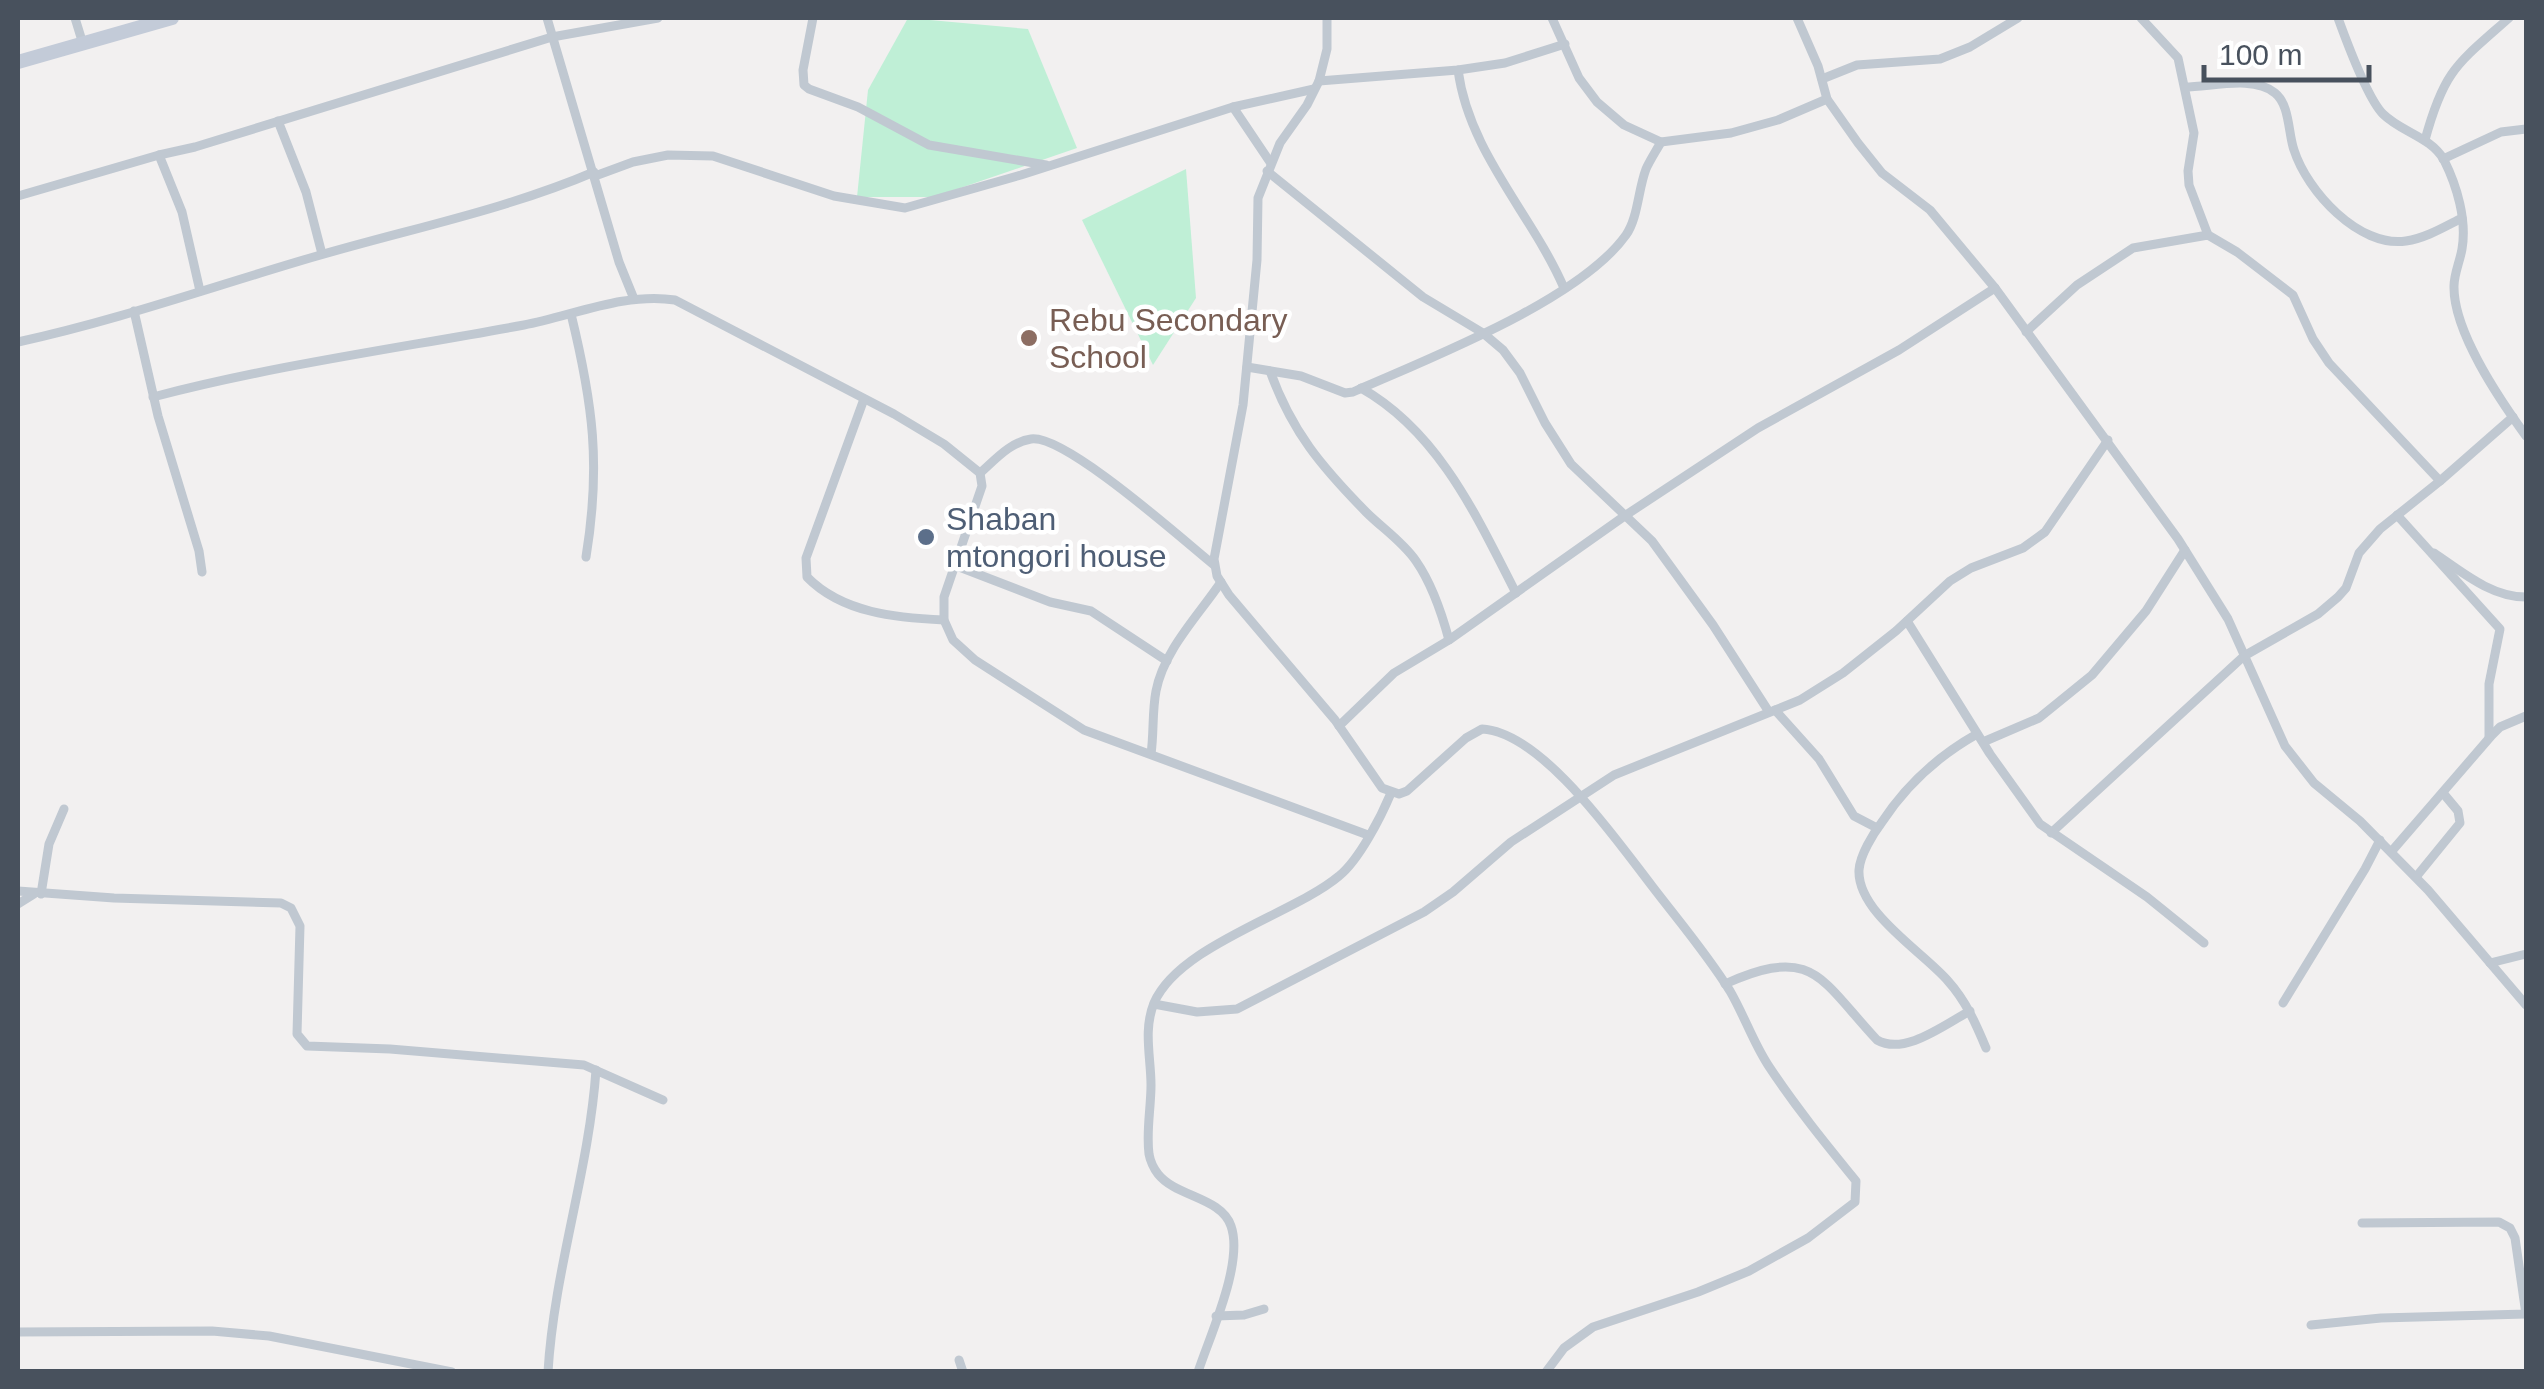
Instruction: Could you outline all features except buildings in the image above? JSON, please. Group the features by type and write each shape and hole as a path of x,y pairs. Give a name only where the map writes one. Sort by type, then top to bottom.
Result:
{"main road":[{"path":"18,62 172,18"}],"street":[{"path":"75,18 83,44"},
{"path":"546,18 619,262 634,299"},
{"path":"18,196 194,147 552,37 658,18"},
{"path":"813,18 802,70 804,85 809,89 858,107 929,145 1048,166"},
{"path":"1327,18 1328,49 1317,85 1268,166 1258,198 1257,260 1243,405 1216,536 1215,565 1221,582 1339,726 1382,788 1391,793 1407,790 1466,738 1482,729 1503,733 1519,742 1580,794 1725,984 1770,1068 1856,1181 1855,1202 1808,1238 1749,1271 1593,1327 1564,1348 1546,1372"},
{"path":"1552,18 1579,78 1597,102 1624,125 1661,142 1730,134 1778,120 1827,98"},
{"path":"1797,18 1827,98 1882,173 1930,210 1995,288 2185,550 2228,619 2285,746 2314,784 2380,840 2416,877 2526,1005"},
{"path":"1822,79 1857,66 1940,59 1970,47 2018,18"},
{"path":"2141,18 2178,58 2194,133 2189,185 2208,234 2294,295 2328,364 2440,482"},
{"path":"2338,18 2372,97 2384,115 2425,140 2443,159 2456,189 2462,218 2462,248 2454,286 2459,311 2474,357 2526,436"},
{"path":"2425,140 2443,82 2458,62 2509,18"},
{"path":"18,342 440,224 632,162 668,156 713,156 834,196 904,208 1317,85 1505,63 1565,44"},
{"path":"1458,70 1462,97 1487,155 1550,255 1564,288"},
{"path":"2185,86 2251,85 2275,92 2283,102 2294,152 2309,184 2331,210 2382,239 2402,242 2428,236 2462,218"},
{"path":"1233,107 1268,166 1424,297 1482,332 1520,373 1571,464 1652,540 1772,711 1819,759 1854,816 1877,828"},
{"path":"278,121 306,192 322,254"},
{"path":"2443,159 2501,132 2526,130"},
{"path":"1247,367 1313,379 1345,393 1418,366 1564,288 1606,258 1628,232 1647,168 1661,142"},
{"path":"158,154 182,212 200,291"},
{"path":"2026,332 2076,285 2133,248 2208,234"},
{"path":"1339,726 1394,673 1449,640 1626,515 1758,428 1870,367 1995,288"},
{"path":"153,397 278,367 329,361 634,299 653,297 693,308 864,398 944,444 980,473 982,486 944,597 944,620 953,640 974,660 1084,730 1368,835"},
{"path":"134,312 153,397 202,572"},
{"path":"571,314 595,432 592,521 586,557"},
{"path":"1270,371 1297,434 1366,512 1407,548 1419,564 1442,613 1449,640"},
{"path":"1361,388 1398,412 1433,451 1451,475 1516,593"},
{"path":"864,398 806,558 807,577 819,589 866,610 944,620"},
{"path":"2052,833 2244,656 2318,614 2338,597 2346,588 2359,553 2398,514 2440,482 2512,416"},
{"path":"980,473 1007,448 1037,438 1051,443 1118,486 1215,565"},
{"path":"1154,1004 1197,1012 1237,1010 1424,912 1454,892 1511,842 1614,774 1800,700 1843,673 1950,581 1971,568 2023,548 2046,532 2108,440"},
{"path":"2398,514 2500,629 2489,684 2490,737"},
{"path":"2424,546 2495,591 2526,598"},
{"path":"1986,1048 1970,1011 1950,983 1890,927 1861,888 1859,866 1877,828 1930,765 1980,738 2039,718 2092,676 2139,620 2185,550"},
{"path":"954,565 1050,602 1091,611 1166,661"},
{"path":"1151,754 1156,690 1166,661 1221,582"},
{"path":"1907,621 2022,802 2052,833 2147,897 2204,943"},
{"path":"2392,852 2490,737 2500,727 2526,716"},
{"path":"2416,877 2460,823 2458,811 2443,792"},
{"path":"1198,1372 1233,1261 1230,1223 1217,1208 1167,1182 1157,1173 1150,1156 1148,1044 1154,1004 1162,989 1203,956 1245,927 1343,873 1391,793"},
{"path":"18,904 38,894 50,844 64,809"},
{"path":"2284,1003 2380,840"},
{"path":"18,891 280,903 291,908 300,926 297,1034 298,1040 307,1046 390,1048 584,1065 663,1100"},
{"path":"2490,963 2526,954"},
{"path":"1725,984 1769,966 1801,967 1820,979 1877,1040 1888,1044 1914,1040 1970,1011"},
{"path":"548,1372 553,1316 591,1118 596,1070"},
{"path":"2311,1325 2380,1318 2526,1314 2515,1238 2510,1228 2500,1222 2362,1223"},
{"path":"1216,1316 1244,1315 1264,1309"},
{"path":"18,1332 212,1330 302,1342 452,1372"},
{"path":"960,1360 963,1372"}],"green space":[{"path":"908,18 1028,29 1077,148 934,197 857,197 868,90"},
{"path":"1186,169 1196,298 1153,365 1082,220"}],"place":[{"name":"Rebu Secondary School","path":"1029,338"},
{"name":"Shaban mtongori house","path":"926,537"}]}
